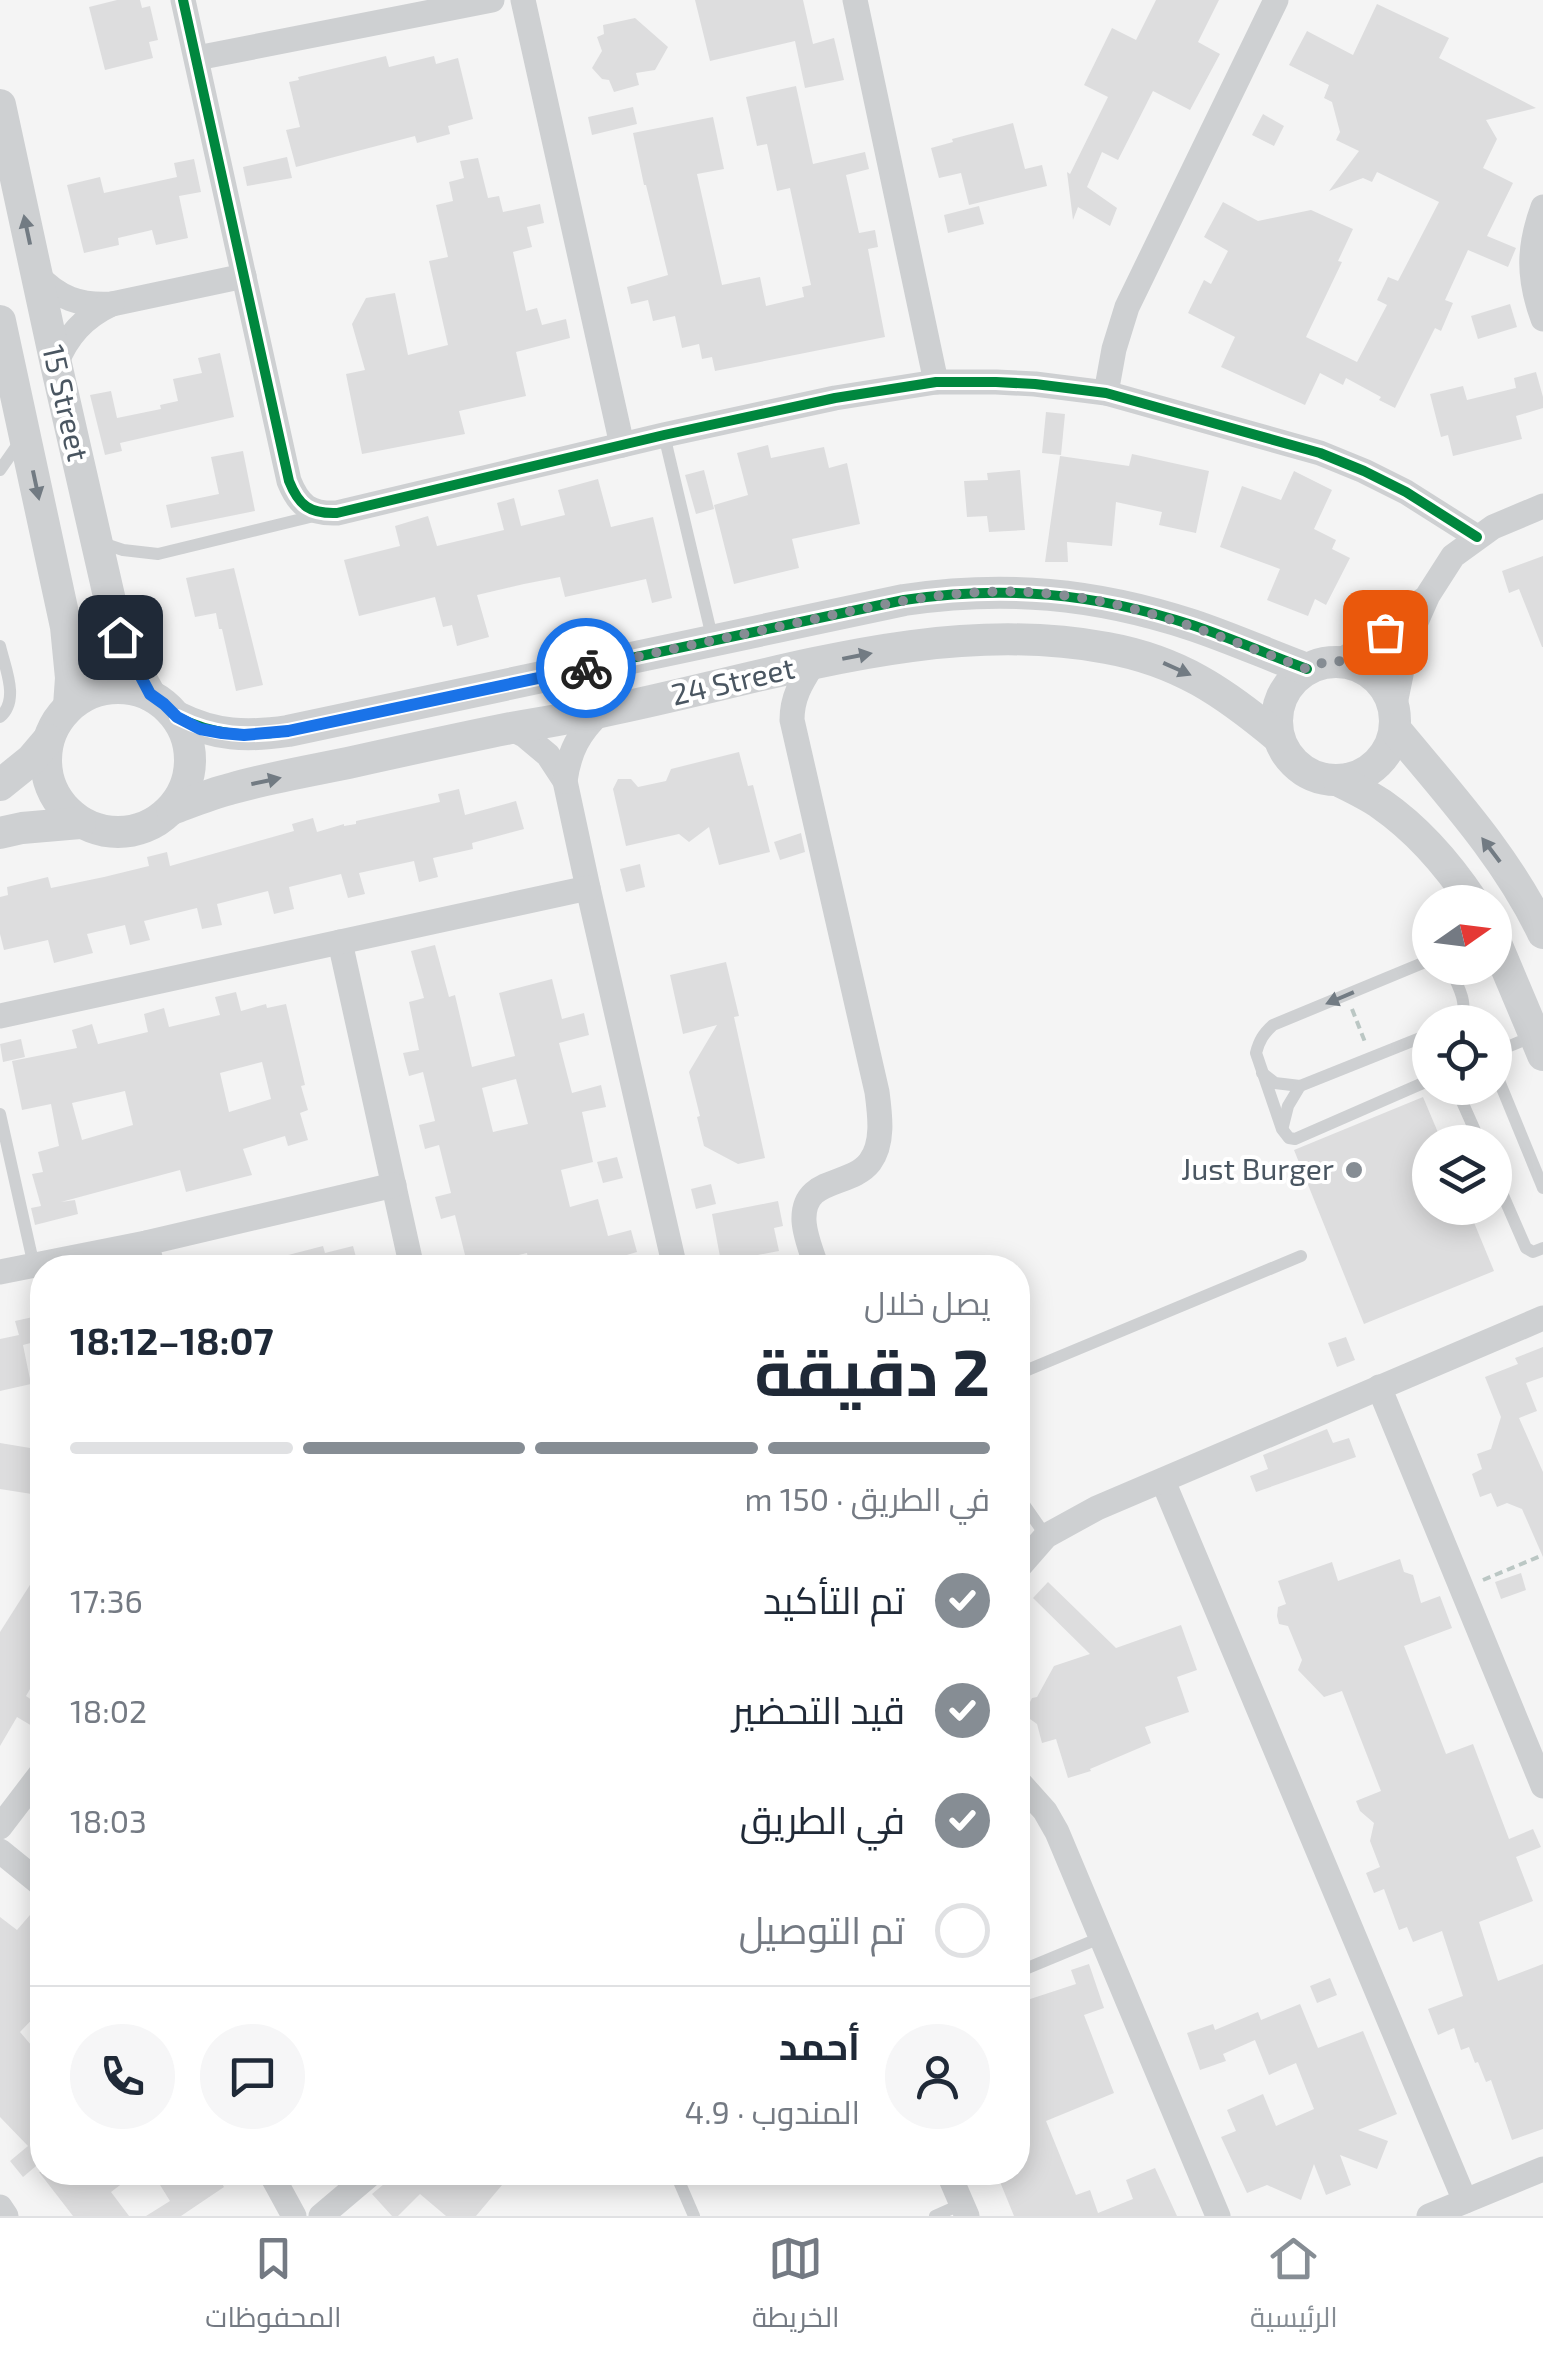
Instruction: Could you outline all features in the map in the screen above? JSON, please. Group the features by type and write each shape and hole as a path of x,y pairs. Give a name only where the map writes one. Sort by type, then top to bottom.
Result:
{"street":[{"path":"183,0 289,481 306,508 321,514 337,514 834,398 936,382 1035,384 1106,393 1320,453 1406,492 1477,537"},
{"path":"197,58 492,0"},
{"path":"523,0 622,445"},
{"path":"855,0 936,382"},
{"path":"1106,393 1114,349 1128,307 1276,0"},
{"name":"15 Street","path":"0,105 120,637 150,694"},
{"path":"1543,208 1534,230 1530,259 1543,319"},
{"path":"36,275 48,287 78,303 112,304"},
{"path":"56,364 68,339 99,310 244,276"},
{"name":"15 Street","path":"0,322 6,378 25,434 66,627 71,678 69,706"},
{"path":"1428,595 1385,632 1294,679 1284,691 1278,706 1279,738 1288,756 1302,770 1320,778 1355,778 1382,759 1390,745 1408,640 1428,595 1453,556 1477,537 1543,506"},
{"name":"24 Street","path":"177,717 200,729 266,734 904,600 977,592 1088,599 1160,615 1323,666"},
{"name":"24 Street","path":"172,809 248,784 813,664 952,640 1028,639 1105,647 1160,662 1207,683 1279,738"},
{"path":"813,664 797,689 792,720 880,1122 877,1147 868,1165 853,1176 825,1184 809,1200 804,1223 813,1255"},
{"path":"1323,666 1358,666 1387,691 1394,719 1496,856 1530,905 1543,933"},
{"path":"0,785 32,760 69,706 87,694 129,688 150,694 177,717 188,739 191,764 186,788 157,822 118,834 98,831 80,823 54,795 47,778 48,740"},
{"path":"565,781 579,735 601,712"},
{"path":"510,728 537,744 565,781 672,1255"},
{"path":"1339,780 1397,818 1460,885"},
{"path":"0,833 80,823"},
{"path":"0,1016 588,888"},
{"path":"340,942 409,1255"},
{"path":"1512,981 1539,1045"},
{"path":"149,1255 394,1185"},
{"path":"0,1272 30,1267"},
{"path":"1030,1554 1046,1536 1097,1508 1543,1318"},
{"path":"1378,1387 1543,1786"},
{"path":"1163,1481 1465,2201"},
{"path":"0,1827 30,1788"},
{"path":"1030,1794 1057,1832 1218,2216"},
{"path":"0,1851 30,1875"},
{"path":"1429,2216 1543,2169"},
{"path":"277,2185 294,2216"},
{"path":"321,2216 358,2185"},
{"path":"953,2185 964,2210"},
{"path":"0,2207 6,2216"}],"lane":[{"path":"0,470 25,434"},
{"path":"664,435 714,641"},
{"path":"96,541 123,550 158,554 321,514"},
{"path":"0,646 11,701 0,717"},
{"path":"1412,968 1273,1026 1258,1042 1256,1053 1289,1138 1300,1138 1412,1088"},
{"path":"1262,1073 1275,1083 1300,1086 1412,1041"},
{"path":"1512,1049 1539,1045"},
{"path":"1282,1128 1288,1106 1300,1086"},
{"path":"1509,1105 1543,1188"},
{"path":"0,1114 32,1255"},
{"path":"1512,1216 1526,1248 1533,1252 1543,1248"},
{"path":"1030,1369 1301,1256"},
{"path":"1030,1513 1046,1536"},
{"path":"1030,1967 1100,1938"},
{"path":"681,2185 694,2216"},
{"path":"935,2216 964,2210"}],"path":[{"path":"1461,1590 1543,1555"}],"building":[{"path":"117,0 140,0 142,8 150,6 158,40 149,42 153,58 105,70 89,7"},
{"path":"695,0 803,0 813,44 834,38 844,80 805,88 795,41 710,61"},
{"path":"1156,0 1219,0 1198,42 1220,54 1190,110 1153,91 1118,160 1102,152 1087,187 1117,208 1110,226 1078,207 1073,220 1067,172 1070,174 1108,97 1084,85 1112,28 1136,40"},
{"path":"1377,4 1449,38 1439,58 1536,108 1486,120 1497,139 1483,168 1513,183 1487,236 1516,248 1508,267 1468,250 1445,300 1453,303 1441,331 1435,328 1395,408 1346,378 1343,385 1320,373 1305,405 1221,367 1235,337 1188,313 1204,280 1211,284 1228,251 1204,237 1223,202 1258,221 1311,210 1353,229 1338,261 1342,262 1306,337 1357,362 1387,305 1377,300 1388,277 1398,281 1439,202 1377,172 1372,182 1363,178 1329,191 1359,151 1336,140 1340,132 1332,102 1324,98 1329,85 1289,65 1307,31 1353,55"},
{"path":"635,18 668,47 655,70 636,73 639,85 614,92 609,80 602,79 592,68 602,51 597,37 604,34 603,25"},
{"path":"386,56 389,67 434,56 436,64 458,58 473,119 448,126 450,134 417,143 415,136 296,167 286,130 300,127 289,82"},
{"path":"796,86 813,164 865,152 869,169 846,175 859,233 875,230 878,247 868,249 885,337 715,371 712,357 702,359 699,344 682,348 675,316 653,321 648,300 631,304 627,287 668,275 633,133 713,117 724,169 697,174 722,285 760,277 766,306 804,297 802,287 811,285 790,188 777,191 767,144 757,146 746,97"},
{"path":"633,107 637,124 592,135 588,117"},
{"path":"1263,114 1284,126 1274,146 1252,135"},
{"path":"1013,123 1025,169 1042,165 1047,186 969,205 961,173 939,178 931,148"},
{"path":"287,157 292,178 247,186 243,167"},
{"path":"478,158 488,198 499,196 503,212 540,204 544,223 527,227 532,247 513,252 526,311 537,308 542,325 566,319 570,338 516,352 526,396 459,411 465,434 362,454 346,374 365,370 352,324 366,298 395,293 408,355 448,345 429,261 448,257 436,205 453,201 449,182 464,178 460,161"},
{"path":"194,159 201,192 179,196 188,238 156,245 152,230 118,238 119,245 84,253 67,185 100,177 104,193 177,177 174,163"},
{"path":"979,206 984,224 948,233 944,215"},
{"path":"1510,304 1517,327 1478,339 1471,316"},
{"path":"220,353 234,417 120,443 122,451 105,455 90,395 111,391 117,418 161,409 160,405 178,401 173,379 202,373 198,358"},
{"path":"1536,372 1543,408 1516,416 1522,439 1453,456 1448,435 1441,437 1430,394 1463,386 1467,400 1516,388 1514,378"},
{"path":"1046,412 1065,414 1061,455 1042,453"},
{"path":"768,445 771,458 824,447 829,468 847,463 860,524 792,539 799,568 734,584 714,505 748,495 737,453"},
{"path":"243,451 255,511 171,528 166,505 219,494 211,457"},
{"path":"1132,454 1209,471 1196,533 1159,525 1162,512 1116,502 1112,546 1067,542 1068,562 1045,562 1060,456 1129,466"},
{"path":"704,470 714,509 696,514 685,475"},
{"path":"1020,470 1025,530 989,532 987,516 967,517 964,481 988,480 987,473"},
{"path":"1294,471 1332,490 1314,529 1336,540 1332,549 1350,558 1326,605 1315,599 1308,616 1267,600 1280,569 1220,547 1242,486 1281,500"},
{"path":"598,479 611,527 653,517 672,598 652,603 646,579 565,597 560,577 524,584 477,595 489,637 457,646 452,625 443,627 435,597 359,616 344,560 400,546 395,526 428,516 437,546 504,530 497,503 514,498 521,526 565,515 558,490"},
{"path":"1543,556 1542,647 1519,589 1509,593 1502,571"},
{"path":"234,568 263,685 236,691 216,613 195,617 186,578"},
{"path":"739,752 748,786 753,785 770,852 719,865 709,827 689,842 679,834 626,846 613,789 618,779 631,779 638,787 666,781 671,769"},
{"path":"459,789 465,815 516,801 524,829 472,843 473,849 433,858 438,877 419,882 414,861 359,873 365,894 348,898 341,874 289,887 294,909 274,914 268,891 217,904 222,925 202,929 197,908 144,921 150,940 130,945 125,925 87,934 93,953 54,963 48,940 4,950 0,897 8,895 7,887 48,877 51,888 104,877 149,866 147,857 167,852 170,866 294,831 292,824 313,818 317,832 440,802 438,794"},
{"path":"801,833 805,852 780,860 774,842"},
{"path":"640,864 645,887 626,892 620,869"},
{"path":"435,945 449,997 455,995 472,1067 515,1056 499,993 552,979 562,1019 584,1013 589,1035 559,1043 572,1093 601,1085 606,1107 582,1112 593,1162 561,1170 570,1207 598,1199 608,1236 631,1230 637,1252 465,1255 455,1215 441,1219 435,1197 451,1193 439,1145 425,1149 419,1125 435,1121 423,1072 409,1076 403,1053 419,1050 409,1002 424,998 411,951","holes":["516,1079 528,1124 493,1132 482,1088"]},
{"path":"726,962 765,1158 738,1164 704,1146 689,1072 717,1025 683,1034 670,975"},
{"path":"236,992 241,1011 266,1004 267,1008 286,1004 305,1085 301,1086 308,1110 300,1113 308,1140 288,1146 285,1136 243,1149 252,1175 186,1192 180,1170 61,1202 75,1200 78,1214 35,1225 31,1208 41,1206 32,1174 43,1172 38,1152 59,1146 51,1104 22,1110 12,1061 77,1048 72,1030 92,1024 98,1044 148,1032 144,1014 164,1008 169,1027 220,1015 215,997","holes":["262,1062 271,1099 229,1112 220,1073","125,1091 133,1125 82,1140 72,1103"]},
{"path":"21,1039 25,1057 3,1062 0,1044"},
{"path":"1412,1102 1412,1105 1426,1105 1435,1125 1412,1125 1412,1225 1475,1225 1494,1271 1364,1324 1294,1150"},
{"path":"617,1157 623,1178 603,1183 597,1162"},
{"path":"711,1184 716,1204 696,1209 691,1189"},
{"path":"778,1201 783,1226 774,1228 779,1251 720,1255 712,1214"},
{"path":"323,1246 325,1253 353,1246 355,1255 288,1255"},
{"path":"30,1318 30,1343 23,1345 30,1384 0,1391 0,1339 19,1335 15,1321"},
{"path":"1346,1337 1355,1360 1337,1367 1328,1343"},
{"path":"1543,1347 1543,1377 1526,1383 1537,1411 1519,1418 1543,1472 1543,1557 1522,1509 1507,1503 1497,1507 1491,1493 1480,1497 1472,1474 1482,1469 1477,1454 1491,1449 1501,1417 1485,1377 1518,1364 1515,1358"},
{"path":"1327,1429 1333,1443 1349,1438 1356,1457 1256,1492 1250,1476 1268,1469 1263,1455"},
{"path":"0,1443 30,1448 30,1494 0,1489"},
{"path":"1400,1559 1404,1572 1413,1575 1421,1603 1440,1596 1452,1628 1404,1646 1446,1754 1473,1744 1509,1839 1533,1829 1541,1847 1516,1857 1533,1901 1479,1922 1498,1981 1543,1964 1543,2129 1512,2140 1491,2080 1486,2082 1469,2047 1461,2050 1454,2028 1438,2035 1428,2009 1463,1996 1442,1931 1413,1942 1407,1927 1399,1930 1384,1889 1374,1893 1366,1873 1380,1867 1370,1841 1374,1823 1360,1811 1356,1801 1381,1791 1342,1691 1324,1697 1298,1670 1302,1660 1288,1626 1279,1624 1277,1616 1278,1607 1286,1604 1278,1581 1332,1562 1338,1581"},
{"path":"1521,1573 1526,1590 1501,1599 1495,1582"},
{"path":"1048,1582 1116,1648 1181,1625 1197,1670 1177,1677 1189,1712 1145,1727 1151,1743 1068,1778 1056,1739 1042,1743 1037,1724 1030,1719 1030,1702 1037,1697 1054,1666 1090,1654 1033,1598"},
{"path":"30,1585 30,1689 26,1696 30,1699 30,1725 17,1717 0,1746 0,1632"},
{"path":"30,1915 30,2022 20,2032 30,2044 30,2171 23,2177 10,2161 28,2146 0,2117 0,1917 17,1930"},
{"path":"1089,1964 1104,2008 1084,2015 1114,2093 1046,2121 1076,2195 1090,2190 1098,2213 1133,2199 1126,2180 1155,2168 1177,2216 1014,2216 1001,2185 1030,2185 1030,1999 1076,1984 1071,1970"},
{"path":"1330,1978 1337,1995 1317,2003 1310,1986"},
{"path":"1300,2004 1318,2048 1363,2031 1397,2114 1358,2130 1388,2141 1377,2169 1340,2155 1351,2185 1326,2195 1314,2164 1301,2200 1267,2185 1247,2193 1221,2137 1236,2131 1227,2110 1263,2094 1276,2126 1314,2109 1296,2063 1269,2075 1255,2040 1223,2054 1226,2061 1200,2070 1187,2033 1213,2024 1215,2030 1258,2012 1261,2020"},
{"path":"49,2185 120,2185 111,2192 129,2216 73,2216"},
{"path":"160,2185 224,2187 181,2216 146,2216 170,2201"},
{"path":"383,2185 502,2185 476,2216 446,2216 420,2194 398,2216 392,2216 372,2194"}],"cycle path":[{"path":"183,0 289,481 301,502 313,510 337,513 835,398 936,382 996,382 1106,393 1320,453 1406,492 1477,537"},
{"path":"177,717 231,733 288,731 904,600 978,593 1049,595 1120,605 1192,625 1307,669"}],"way so far":[{"path":"586,668 904,600 977,592 1051,594 1124,606 1196,626 1307,669 1338,662 1385,632"}],"place":[{"name":"Just Burger","path":"1354,1170"}],"route":[{"path":"120,637 150,694 177,717 200,729 244,735 288,731 586,668"}]}
